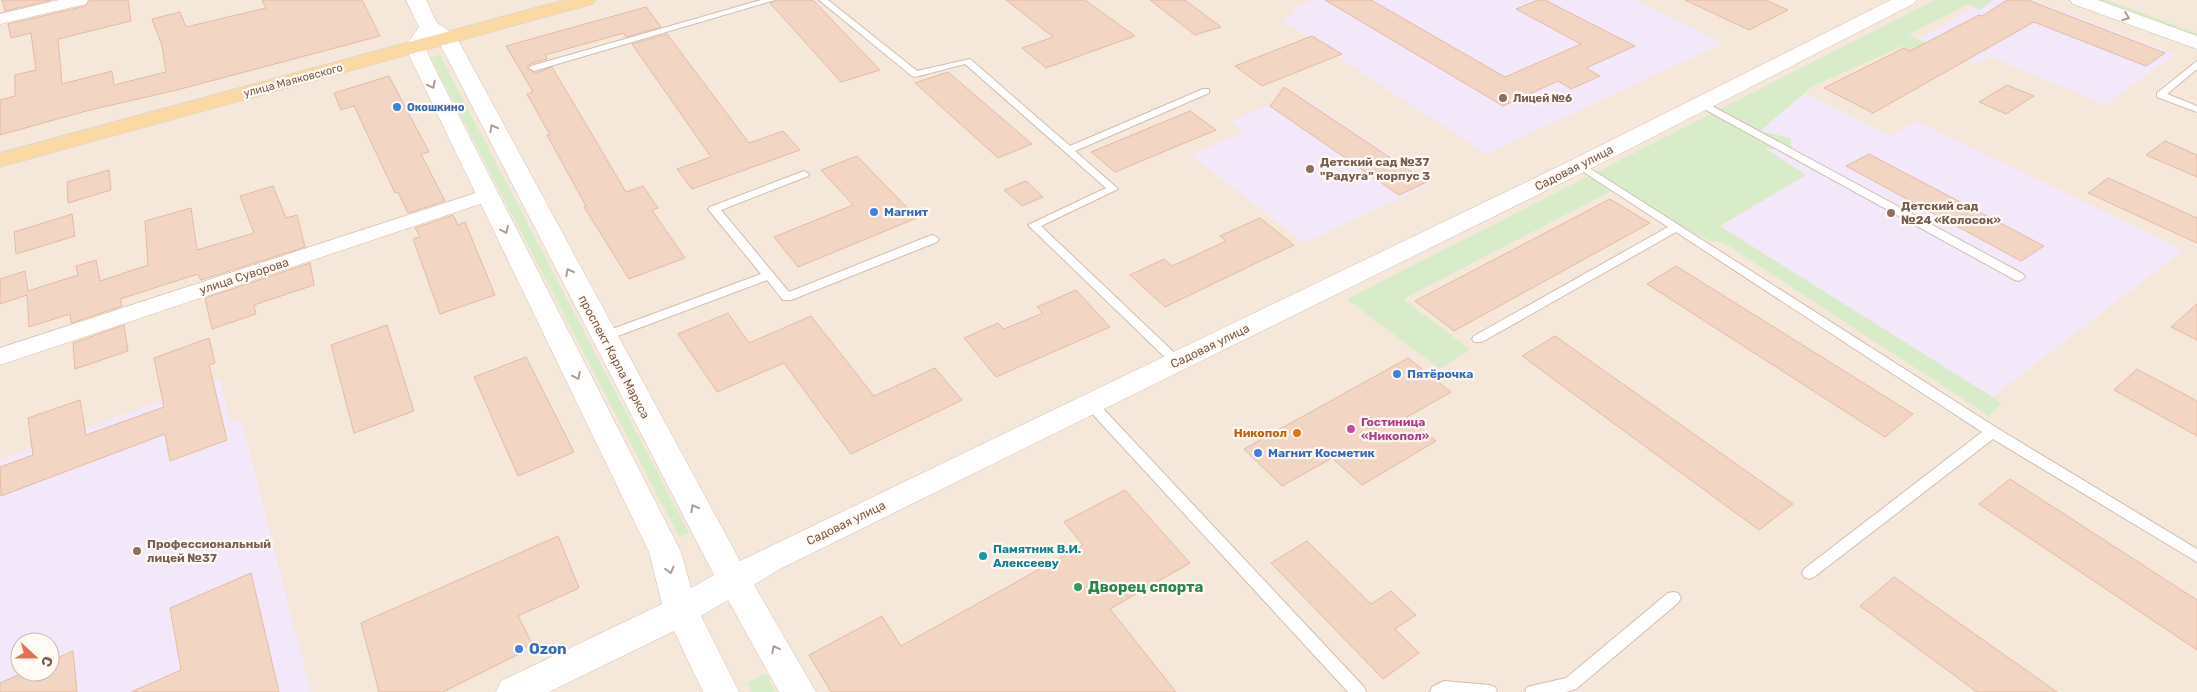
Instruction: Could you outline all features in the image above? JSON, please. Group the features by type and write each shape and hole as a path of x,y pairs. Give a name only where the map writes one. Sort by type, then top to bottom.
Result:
{"main road":[{"name":"проспект Карла Маркса","path":"416,0 488,196 665,552 681,611 721,692"},
{"name":"улица Маяковского","path":"0,160 430,37 586,0"},
{"name":"Садовая улица","path":"514,692 681,611 769,560 1580,165 1906,0"},
{"path":"2080,0 2197,43"},
{"path":"2128,0 2197,25"},
{"name":"проспект Карла Маркса","path":"430,37 604,337 708,535 798,692"}],"street":[{"path":"0,19 80,0"},
{"name":"улица Суворова","path":"0,357 488,196"}],"lane":[{"path":"534,68 771,0"},
{"path":"823,0 915,74 967,61 1113,188 1034,225 1177,362"},
{"path":"2197,64 2160,95 2197,109"},
{"path":"1068,150 1206,91"},
{"path":"1701,103 2019,277"},
{"path":"1580,165 1992,432 2197,556"},
{"path":"804,174 714,209 788,297 933,238"},
{"path":"1478,339 1676,227"},
{"path":"604,337 769,275"},
{"path":"1091,404 1358,692"},
{"path":"1809,573 1992,432"},
{"path":"1533,692 1570,684 1673,598"},
{"path":"1438,692 1444,688 1489,692"}],"shaded area":[{"path":"0,0 2197,0 2197,692 0,692"},
{"name":"Лицей №6","path":"1313,0 1636,0 1723,43 1486,154 1281,19 1296,14 1289,9"},
{"path":"1986,0 2033,0 2175,54 2105,105 1990,56 1978,64 1919,39"},
{"name":"Детский сад №24 «Колосок»","path":"1789,86 1890,136 1917,121 2183,250 1986,402 1613,175"},
{"name":"Детский сад №37 \"Радуга\" корпус 3","path":"1297,93 1432,183 1304,243 1191,155 1243,132 1231,121"},
{"name":"Профессиональный лицей №37","path":"220,379 231,423 241,419 311,692 0,692 0,460"}],"green space":[{"path":"1935,0 1993,0 1980,10 1968,4 1908,35 1960,57 1948,67 1903,46 1813,86 1760,131 1790,138 1792,150 1766,149 1806,175 1720,226 2002,403 1989,416 1724,243 1708,240 1613,190 1403,299 1470,349 1440,369 1347,299"},
{"path":"2094,0 2107,0 2197,33 2197,38"},
{"path":"440,55 689,533 679,537 431,58"},
{"path":"766,673 775,692 752,692 747,683"}],"building":[{"path":"2,0 51,0 5,11"},
{"path":"90,0 128,0 131,21 58,39 62,84 112,71 114,85 166,72 162,46 152,19 180,12 186,27 266,8 262,0 362,0 380,36 177,90 90,110 0,135 0,100 15,96 15,75 36,70 31,33 11,38 8,24 86,6"},
{"path":"777,0 813,0 880,70 841,82 770,3"},
{"path":"1006,0 1085,0 1135,36 1046,68 1022,48 1053,37"},
{"path":"1150,0 1185,0 1221,27 1195,35"},
{"path":"1325,0 1371,0 1505,77 1581,44 1516,9 1538,0 1545,0 1635,46 1586,68 1600,76 1571,89 1558,81 1503,106"},
{"path":"1685,0 1766,0 1788,10 1749,30"},
{"path":"2007,0 2028,0 2165,53 2146,66 2034,22 1873,113 1824,88 1904,48 1910,51 1979,15 1982,16"},
{"path":"646,7 661,27 626,37 624,33 545,55 547,59 530,64 527,68 535,73 552,67 626,192 643,186 658,208 652,210 685,258 629,279 584,207 586,206 527,94 533,92 506,46"},
{"path":"667,34 749,143 783,131 800,150 692,189 677,169 711,157 632,44"},
{"path":"1312,36 1342,54 1262,86 1235,66"},
{"path":"948,72 1032,144 998,158 915,83"},
{"path":"389,76 429,152 421,154 445,201 408,213 398,192 395,193 354,106 341,110 334,93"},
{"path":"2007,85 2034,96 2006,114 1979,102"},
{"path":"1284,87 1427,182 1399,195 1270,106"},
{"path":"1190,111 1216,130 1115,172 1091,152"},
{"path":"2165,141 2197,155 2197,177 2146,155"},
{"path":"1869,154 2044,246 2021,261 1846,166"},
{"name":"Магнит","path":"857,156 917,218 798,267 774,237 853,205 821,170"},
{"path":"109,170 111,190 68,203 67,182"},
{"path":"2108,178 2197,218 2197,243 2088,193"},
{"path":"1026,181 1043,197 1022,206 1004,190"},
{"path":"273,186 286,218 297,215 305,247 201,280 198,274 120,299 122,306 71,323 70,314 29,327 27,295 0,304 0,279 25,271 28,291 78,275 76,266 96,260 100,281 148,265 145,221 191,208 197,250 254,233 240,196"},
{"path":"1610,199 1650,223 1454,331 1415,301"},
{"path":"72,214 75,236 16,254 14,232"},
{"path":"453,215 458,225 465,222 495,295 440,314 413,239 420,237 415,228"},
{"path":"1260,218 1294,245 1165,307 1130,275 1164,259 1172,266 1226,241 1220,236"},
{"path":"310,263 314,285 254,305 256,314 212,329 205,298"},
{"path":"1676,266 1913,414 1885,437 1647,284"},
{"path":"1076,290 1110,327 996,377 964,338 998,323 1004,329 1043,313 1037,307"},
{"path":"2197,304 2197,340 2171,327"},
{"path":"728,313 749,343 811,316 874,396 935,368 962,400 851,454 784,363 717,392 678,334"},
{"path":"124,325 128,351 75,369 73,343"},
{"path":"387,325 414,411 354,433 331,345"},
{"path":"1555,336 1793,504 1759,530 1522,356"},
{"path":"209,338 215,363 209,365 227,440 170,461 165,434 1,496 0,467 33,455 28,418 80,400 86,435 164,407 154,358"},
{"path":"526,357 574,452 518,476 474,377"},
{"name":"Гостиница «Никопол»","path":"1408,358 1451,392 1407,417 1436,441 1362,485 1332,458 1282,486 1244,449"},
{"path":"2137,369 2197,401 2197,436 2114,390"},
{"path":"2010,479 2197,600 2197,650 1979,504"},
{"name":"Дворец спорта","path":"1125,490 1190,563 1110,609 1176,692 831,692 809,655 882,616 901,646 1083,545 1064,522"},
{"path":"558,536 579,588 518,616 531,642 519,654 443,692 379,692 361,623"},
{"path":"1307,541 1371,604 1391,591 1416,615 1395,629 1419,653 1383,679 1271,563"},
{"path":"251,573 279,692 131,692 181,670 170,608"},
{"path":"1894,577 2057,692 1977,692 1860,606"},
{"path":"73,651 77,692 0,692 0,683 10,679 10,682 60,682 60,657"}],"place":[{"name":"Лицей №6","path":"1503,98"},
{"name":"Окошкино","path":"397,107"},
{"name":"Детский сад №37 \"Радуга\" корпус 3","path":"1310,169"},
{"name":"Магнит","path":"874,212"},
{"name":"Детский сад №24 «Колосок»","path":"1891,213"},
{"name":"Пятёрочка","path":"1397,374"},
{"name":"Гостиница «Никопол»","path":"1351,429"},
{"name":"Никопол","path":"1297,433"},
{"name":"Магнит Косметик","path":"1258,453"},
{"name":"Профессиональный лицей №37","path":"137,551"},
{"name":"Памятник В.И. Алексееву","path":"983,556"},
{"name":"Дворец спорта","path":"1078,587"},
{"name":"Ozon","path":"519,649"}]}
